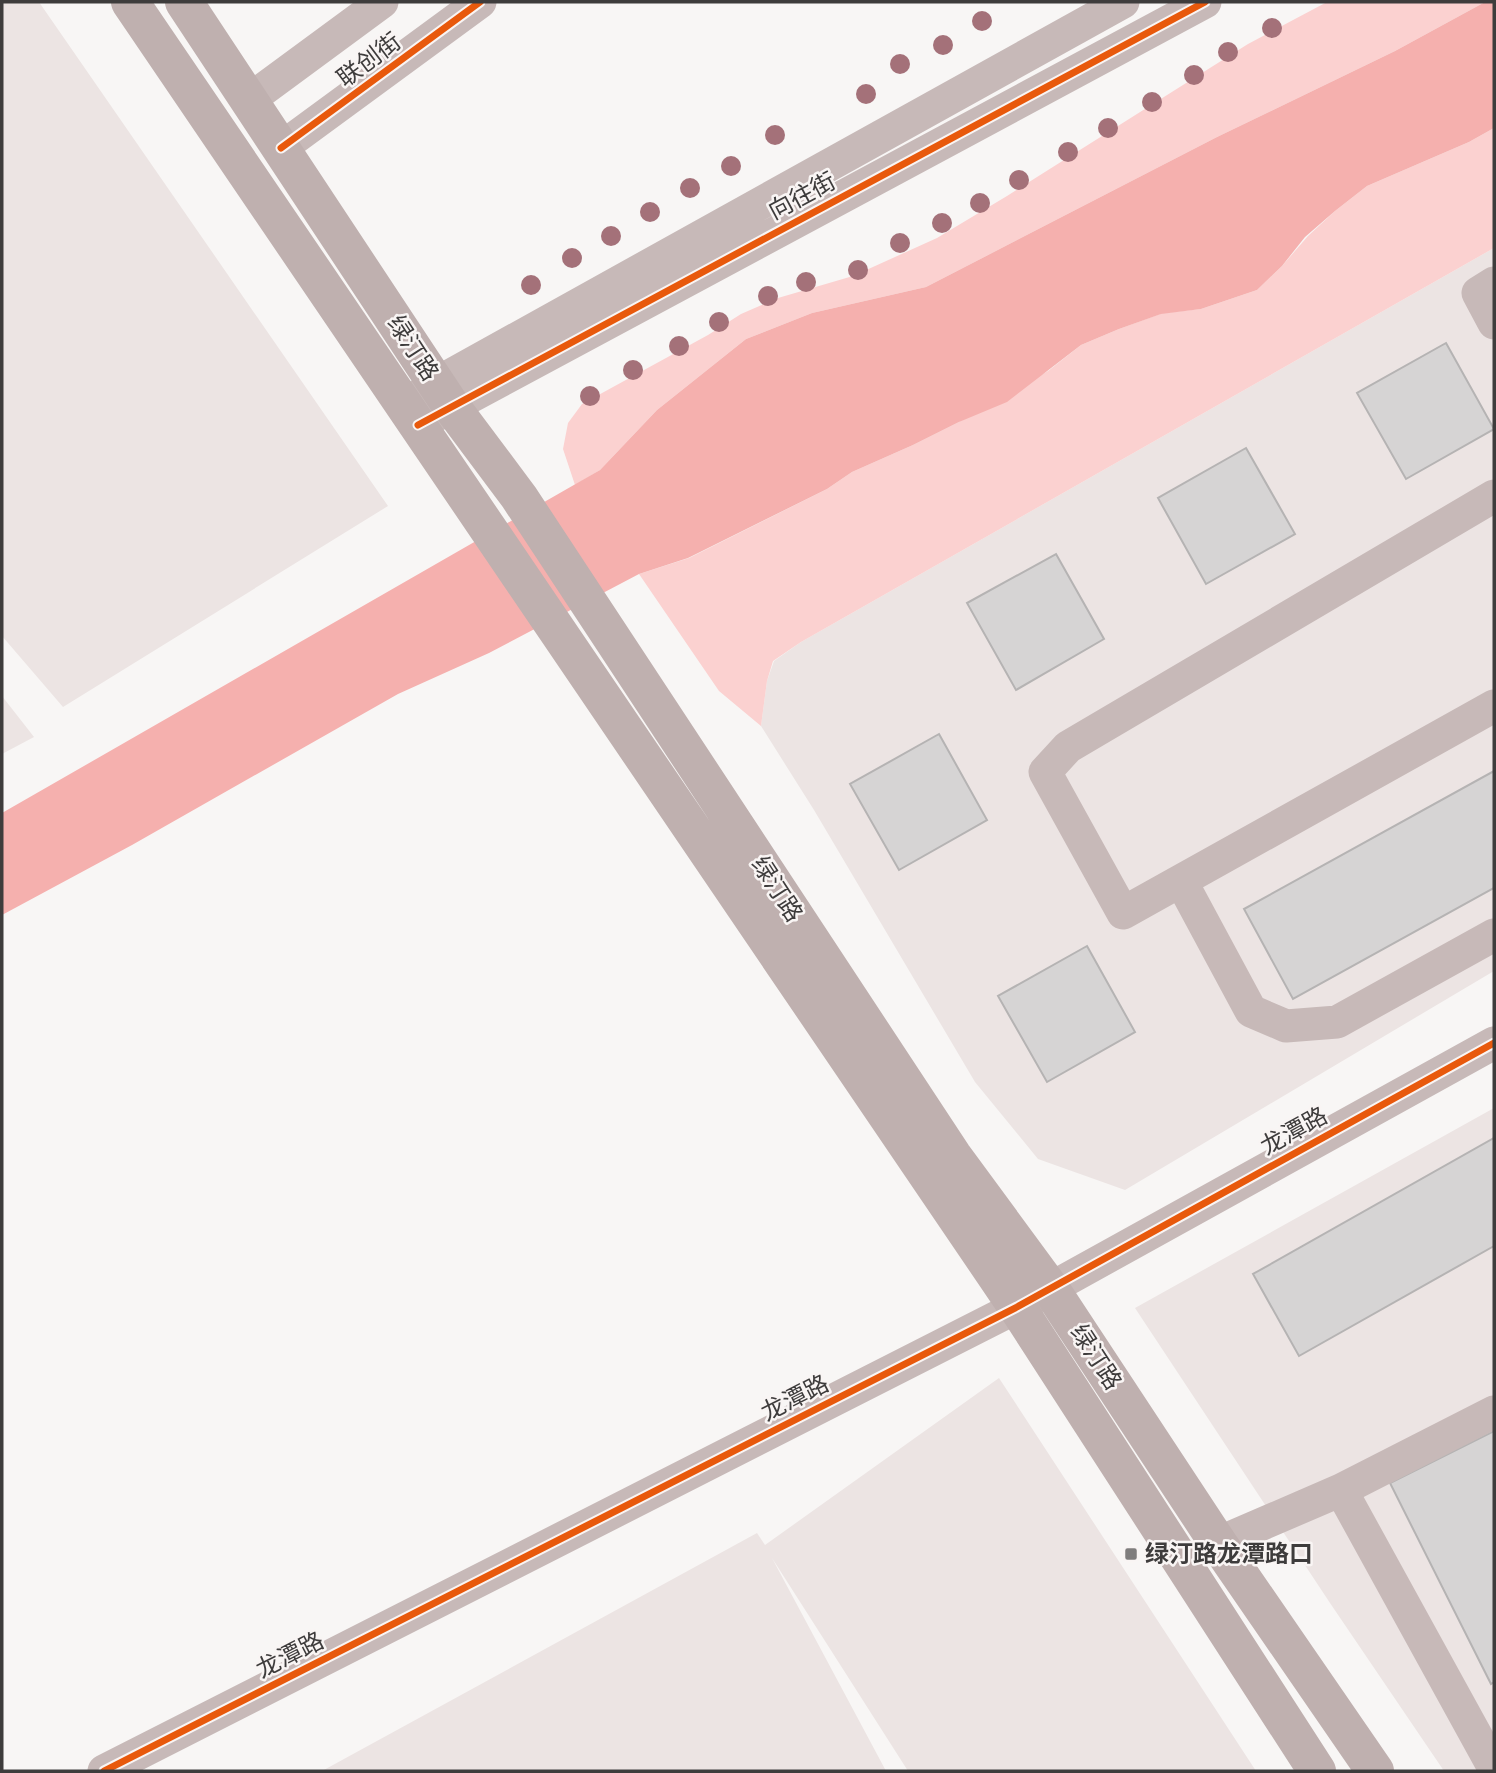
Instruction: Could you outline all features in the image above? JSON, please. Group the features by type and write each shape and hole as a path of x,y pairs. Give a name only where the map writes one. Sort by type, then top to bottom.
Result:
{"main road":[{"name":"绿汀路","path":"130,2 1017,1307 1317,1771"},
{"name":"绿汀路","path":"184,2 444,395 519,497 953,1156 1049,1288 1218,1543 1376,1771"}],"street":[{"name":"联创街","path":"249,100 382,2"},
{"name":"联创街","path":"281,149 480,2"},
{"name":"向往街","path":"411,415 1123,2"},
{"name":"向往街","path":"444,395 1205,2"},
{"path":"1494,283 1478,293 1494,323"},
{"path":"1494,496 1068,747 1045,772 1123,913 1494,706"},
{"path":"1181,881 1251,1011 1286,1026 1337,1022 1494,934"},
{"name":"龙潭路","path":"104,1771 1017,1307 1494,1043"},
{"path":"1218,1543 1341,1490 1494,1412"},
{"path":"1341,1490 1494,1768"}],"shaded area":[{"path":"2,2 39,2 388,506 63,707 2,636"},
{"path":"1327,2 1485,2 1395,51 1217,137 926,287 812,313 746,339 657,410 600,470 575,485 563,449 568,423 582,404 741,314 778,298 853,276 937,238 1248,44"},
{"path":"1485,2 1494,2 1494,128 1469,142 1367,186 1305,237 1282,266 1257,290 1201,309 1161,314 1081,345 1007,402 852,472 827,489 688,558 639,574 489,653 398,694 132,845 2,915 2,813 600,470 657,410 746,339 812,313 926,287 1217,137 1395,51"},
{"path":"1494,128 1494,248 801,642 773,661 767,681 761,726 719,691 639,574 689,558 827,489 852,472 959,422 1048,371 1081,345 1163,313 1201,309 1257,290 1308,236 1367,186 1469,142"},
{"path":"1494,248 1494,971 1125,1190 1038,1159 975,1082 814,810 761,726 767,681 774,661 801,642"},
{"path":"2,696 34,737 2,754"},
{"path":"1494,1108 1494,1771 1444,1771 1135,1308"},
{"path":"999,1378 1256,1771 908,1771 772,1558 886,1771 322,1771 757,1533 765,1545"}],"building":[{"path":"1446,343 1494,429 1406,479 1357,393"},
{"path":"1246,448 1295,534 1206,584 1158,498"},
{"path":"1056,554 1104,639 1016,690 967,603"},
{"path":"939,734 987,820 899,870 850,784"},
{"path":"1494,771 1494,888 1293,999 1244,909"},
{"path":"1087,946 1135,1032 1047,1082 998,996"},
{"path":"1494,1138 1494,1246 1299,1356 1253,1274"},
{"path":"1494,1431 1494,1682 1491,1684 1390,1483"}],"cycle path":[{"path":"281,148 480,2"},
{"path":"418,425 1205,2"},
{"path":"104,1771 1017,1307 1494,1043"}],"place":[{"name":"绿汀路龙潭路口","path":"1131,1554"}]}
